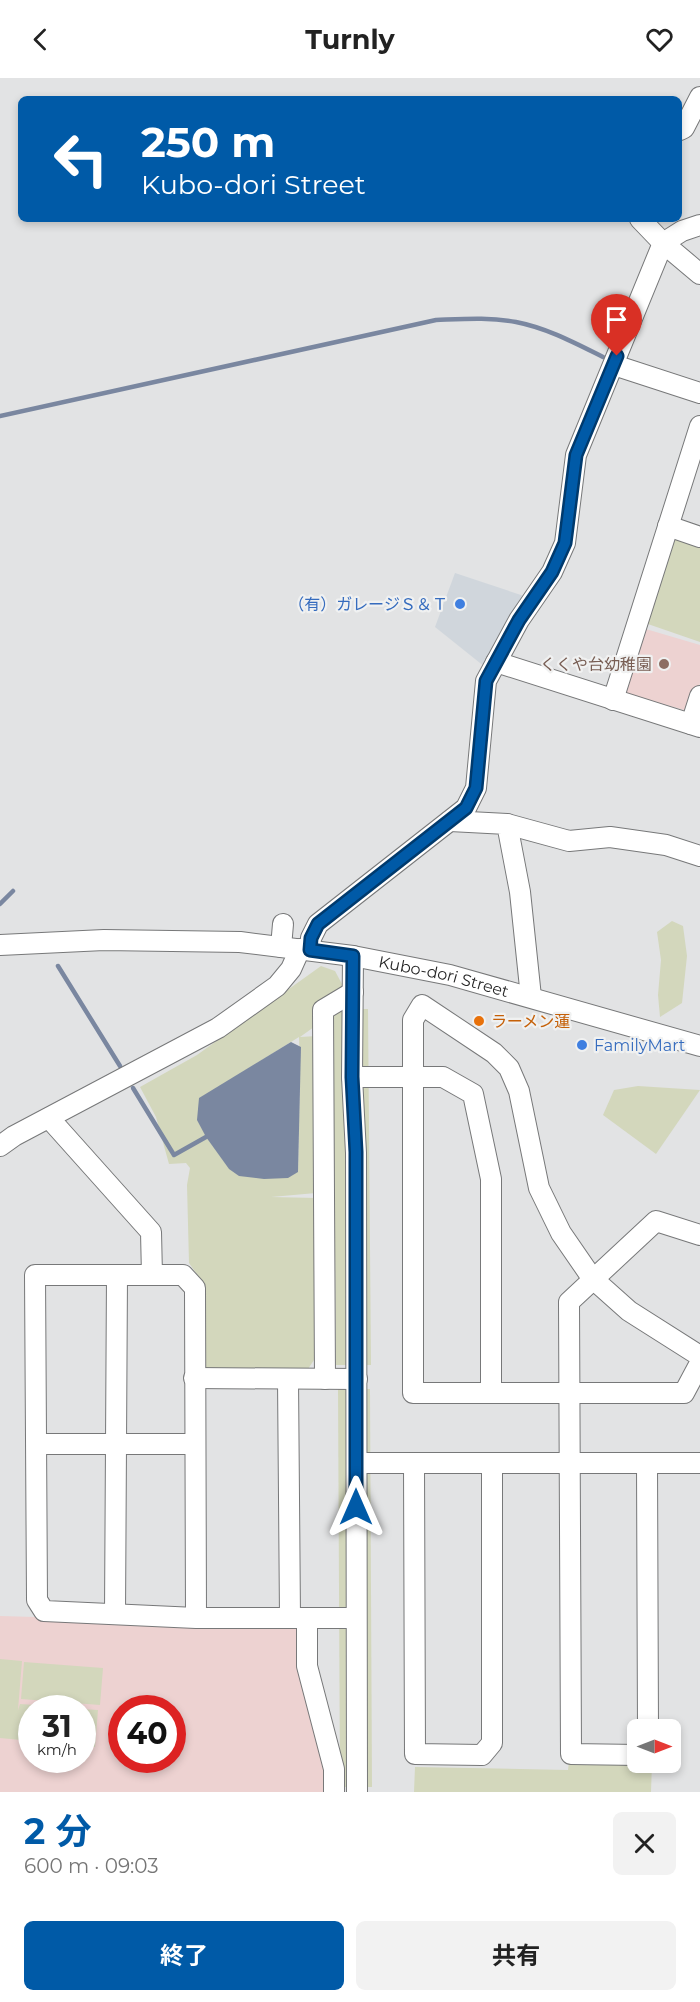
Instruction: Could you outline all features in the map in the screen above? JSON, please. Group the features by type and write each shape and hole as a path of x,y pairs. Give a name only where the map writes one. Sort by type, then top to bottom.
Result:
{"street":[{"path":"682,129 700,97"},
{"path":"642,222 700,274"},
{"path":"0,1146 14,1136 218,1028 277,986 291,969 297,949 311,938 318,924 466,808 476,788 486,681 519,620 552,572 565,543 576,455 663,243 682,231 700,225"},
{"path":"614,365 700,393"},
{"path":"613,700 700,426"},
{"path":"668,526 700,537"},
{"path":"496,662 695,726 700,696"},
{"path":"450,822 507,824 569,841 610,837 666,845 700,856"},
{"path":"507,824 520,892 531,997"},
{"path":"283,924 297,949"},
{"name":"Kubo-dori Street","path":"0,945 104,940 240,942 353,956 450,975 700,1046"},
{"path":"353,956 352,1077 356,1152 357,1792"},
{"path":"324,1379 323,1010 353,992"},
{"path":"700,1356 629,1311 592,1278 561,1233 539,1188 519,1091 509,1068 494,1053 422,1005 413,1020 413,1393 684,1394 700,1363"},
{"path":"352,1077 443,1077 473,1094 491,1179 491,1394"},
{"path":"49,1118 151,1232 152,1275"},
{"path":"627,1755 571,1754 569,1302 592,1278 656,1221 700,1235"},
{"path":"196,1618 195,1288 183,1275 35,1275 38,1600 44,1611 196,1618 355,1618"},
{"path":"115,1614 117,1275"},
{"path":"194,1378 357,1379"},
{"path":"288,1379 299,1618 307,1666 334,1769 334,1792"},
{"path":"37,1444 195,1444"},
{"path":"357,1463 700,1463"},
{"path":"414,1463 415,1754 482,1755 492,1743 492,1464"},
{"path":"647,1463 648,1719"}],"shaded area":[{"path":"455,573 527,597 485,667 435,627"},
{"name":"くくや台幼稚園","path":"639,627 700,645 700,683 691,712 620,692"},
{"path":"0,1616 282,1624 301,1629 324,1750 328,1792 0,1792"}],"green space":[{"path":"675,537 700,545 700,642 645,623"},
{"path":"672,921 683,926 687,956 682,1003 660,1017 658,995 661,960 657,932"},
{"path":"321,966 335,971 343,986 314,1027 300,1037 317,1036 316,1193 271,1197 317,1198 316,1357 306,1372 200,1372 201,1280 189,1263 187,1185 190,1168 186,1163 169,1164 156,1117 140,1087 197,1055","holes":["299,1037 298,1172 199,1099"]},
{"path":"333,1009 368,1009 371,1365 336,1365"},
{"path":"638,1086 700,1090 656,1154 603,1115 614,1090"},
{"path":"338,1389 370,1389 372,1787 340,1787"},
{"path":"0,1659 22,1661 18,1695 18,1740 0,1738"},
{"path":"24,1662 103,1668 100,1705 96,1705 96,1695 21,1695"},
{"path":"96,1710 98,1710 96,1735"},
{"path":"569,1762 627,1763 627,1773 652,1773 651,1792 414,1792 415,1767 568,1770"}],"water":[{"path":"291,1042 301,1047 298,1172 288,1178 264,1179 239,1176 229,1169 197,1120 199,1098"}],"waterway":[{"path":"0,416 436,320 486,319 516,322 550,332 603,357"},
{"path":"0,904 13,891"},
{"path":"58,966 120,1066"},
{"path":"133,1088 174,1155 206,1137"}],"place":[{"name":"（有）ガレージＳ＆Ｔ","path":"460,604"},
{"name":"くくや台幼稚園","path":"664,664"},
{"name":"ラーメン蓮","path":"479,1021"},
{"name":"FamilyMart","path":"582,1045"}],"route":[{"path":"356,1507 356,1152 352,1077 353,956 310,950 311,938 318,924 466,808 476,788 486,681 519,620 552,572 565,543 576,455 617,356"}]}
